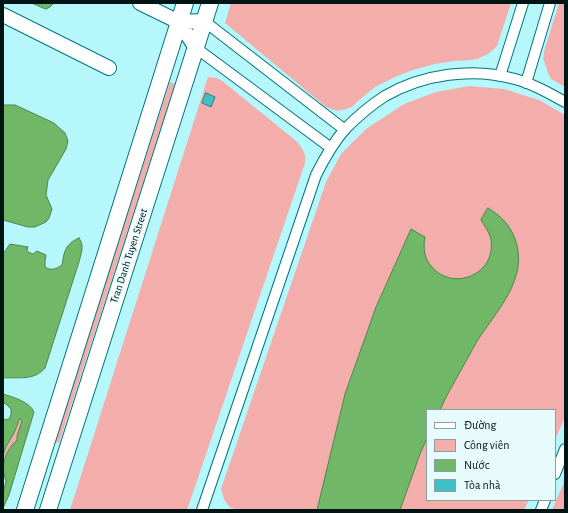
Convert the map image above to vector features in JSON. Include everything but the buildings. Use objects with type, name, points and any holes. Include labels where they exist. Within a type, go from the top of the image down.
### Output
[{"type":"main road","name":"Tran Danh Tuyen Street","points":[[25,510],[185,3]]},
{"type":"main road","name":"Tran Danh Tuyen Street","points":[[48,510],[210,3]]},
{"type":"main road","points":[[36,475],[57,481]]},
{"type":"street","points":[[140,3],[179,22],[204,22],[344,130]]},
{"type":"street","points":[[500,76],[523,3]]},
{"type":"street","points":[[526,83],[550,3]]},
{"type":"street","points":[[3,15],[108,68]]},
{"type":"street","points":[[179,22],[196,48],[331,148]]},
{"type":"street","points":[[202,510],[316,175],[331,148],[344,130],[364,112],[386,96],[410,85],[436,77],[462,74],[489,74],[500,76],[526,83],[565,102]]},
{"type":"street","points":[[556,472],[565,450]]},
{"type":"green space","points":[[231,3],[511,3],[497,46],[488,54],[477,59],[435,64],[413,70],[375,87],[352,107],[337,111],[326,107],[225,23]]},
{"type":"green space","points":[[559,3],[565,3],[565,87],[551,79],[543,58]]},
{"type":"green space","points":[[208,77],[221,80],[295,140],[304,153],[305,163],[187,510],[70,510]]},
{"type":"green space","points":[[170,82],[175,84],[59,443],[54,441]]},
{"type":"green space","points":[[469,86],[504,89],[539,100],[565,115],[565,417],[556,438],[556,409],[426,409],[426,501],[528,501],[524,510],[242,510],[231,508],[223,497],[221,489],[326,182],[341,154],[366,129],[404,104],[436,92]]},
{"type":"green space","points":[[20,418],[22,421],[17,440],[7,452],[3,461],[5,450]]},
{"type":"green space","points":[[565,480],[565,510],[552,510]]},
{"type":"water","points":[[32,3],[54,3],[46,9]]},
{"type":"water","points":[[3,105],[15,105],[54,123],[65,133],[68,141],[66,149],[48,180],[46,195],[52,209],[49,218],[46,222],[35,227],[28,227],[3,220]]},
{"type":"water","points":[[488,208],[504,221],[515,239],[518,254],[518,268],[514,281],[501,307],[476,343],[440,409],[426,409],[426,440],[400,510],[317,510],[345,394],[376,307],[411,229],[425,237],[425,252],[427,260],[431,266],[441,274],[451,278],[462,278],[473,275],[482,269],[488,260],[491,249],[490,236],[481,220]]},
{"type":"water","points":[[79,238],[82,244],[81,256],[45,368],[41,372],[31,377],[3,378],[3,254],[10,244],[28,247],[28,252],[33,254],[37,251],[46,255],[45,267],[54,269],[62,265],[66,249],[74,240]]},
{"type":"water","points":[[3,394],[16,398],[29,405],[34,412],[9,495],[3,508],[3,493],[6,481],[4,475],[5,459],[9,449],[17,440],[22,421],[20,418],[3,455],[3,420],[9,419],[11,409],[3,403]]}]
